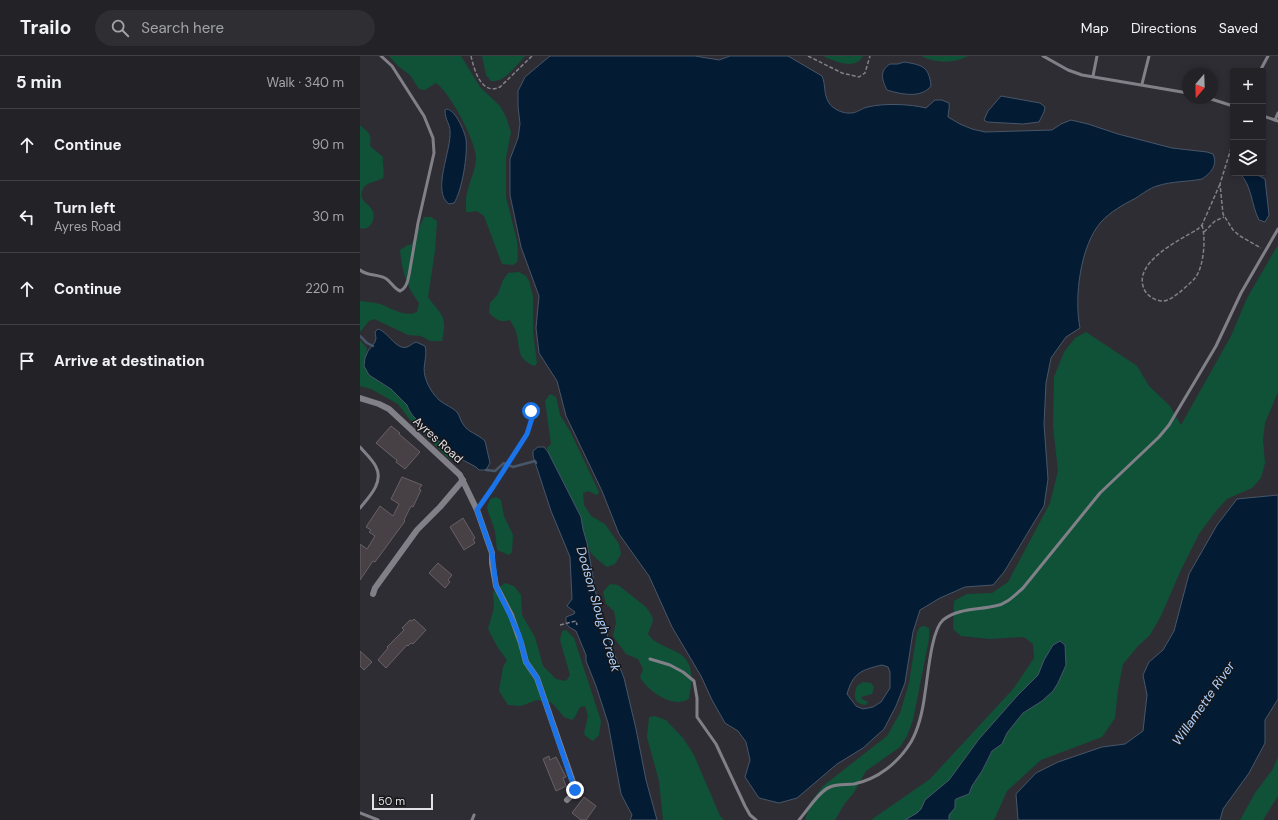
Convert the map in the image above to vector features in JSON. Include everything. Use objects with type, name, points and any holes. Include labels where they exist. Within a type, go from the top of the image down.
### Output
[{"type":"street","name":"Ayres Road","points":[[360,398],[388,409],[460,475],[463,480],[477,510],[492,553],[496,586],[513,622],[526,662],[537,678],[575,788],[575,792],[567,800]]},
{"type":"street","points":[[373,594],[375,588],[413,535],[463,480]]},
{"type":"lane","points":[[360,270],[366,274],[379,276],[386,279],[400,291],[404,288],[409,275],[418,223],[434,153],[433,138],[424,116],[392,66],[381,56]]},
{"type":"lane","points":[[1042,56],[1047,57],[1068,70],[1082,75],[1182,92]]},
{"type":"lane","points":[[1093,76],[1097,56]]},
{"type":"lane","points":[[1142,84],[1148,56]]},
{"type":"lane","points":[[1262,68],[1268,56]]},
{"type":"lane","points":[[1218,101],[1230,105]]},
{"type":"lane","points":[[1266,117],[1276,121],[1278,113]]},
{"type":"lane","points":[[799,820],[823,791],[830,787],[865,781],[883,773],[896,762],[911,742],[917,727],[925,695],[936,630],[942,621],[951,615],[962,611],[996,606],[1008,601],[1014,596],[1023,588],[1100,493],[1159,437],[1169,425],[1216,346],[1241,293],[1278,229]]},
{"type":"lane","points":[[360,447],[376,466],[379,477],[376,487],[360,508]]},
{"type":"lane","points":[[650,659],[670,665],[683,672],[694,681],[697,698],[697,717],[716,744],[745,806],[750,815],[756,820]]},
{"type":"lane","points":[[360,813],[378,820]]},
{"type":"lane","points":[[472,820],[474,815]]},
{"type":"path","points":[[471,56],[474,68],[481,82],[484,85],[495,88],[500,86],[532,56]]},
{"type":"path","points":[[808,56],[842,73],[859,77],[865,73],[870,56]]},
{"type":"path","points":[[1202,225],[1205,242],[1204,250],[1195,278],[1171,299],[1164,301],[1155,300],[1147,294],[1143,286],[1143,277],[1148,264],[1159,253],[1202,225],[1220,184],[1230,152]]},
{"type":"path","points":[[1220,184],[1221,203],[1224,217],[1233,230],[1240,236],[1266,251]]},
{"type":"path","points":[[1204,232],[1214,221],[1224,217]]},
{"type":"path","points":[[477,510],[530,428],[532,418],[528,405]]},
{"type":"path","points":[[560,625],[576,621],[577,625]]},
{"type":"green space","points":[[389,56],[461,56],[480,87],[500,106],[506,117],[511,132],[506,158],[506,197],[517,241],[517,262],[513,265],[502,264],[484,216],[477,211],[466,212],[466,199],[476,160],[472,142],[462,118],[442,88],[436,83],[425,90],[419,89],[410,75],[398,66]]},
{"type":"green space","points":[[482,56],[525,56],[501,79],[491,81],[486,75]]},
{"type":"green space","points":[[823,56],[863,56],[855,63],[844,64]]},
{"type":"green space","points":[[921,56],[968,56],[962,59],[944,62]]},
{"type":"green space","points":[[360,125],[369,134],[371,139],[370,146],[383,157],[384,170],[383,178],[369,183],[362,191],[362,198],[371,208],[374,217],[372,224],[364,229],[360,228]]},
{"type":"green space","points":[[424,217],[431,217],[437,221],[435,251],[428,297],[440,312],[444,320],[442,341],[430,341],[421,336],[408,335],[374,319],[369,321],[360,332],[360,301],[380,304],[393,310],[408,314],[417,312],[419,303],[405,278],[400,250],[408,245],[411,245]]},
{"type":"green space","points":[[1278,245],[1278,392],[1265,423],[1263,440],[1265,463],[1261,478],[1252,488],[1227,499],[1199,534],[1180,572],[1161,616],[1150,635],[1138,646],[1123,664],[1115,718],[1102,737],[1041,760],[1007,791],[994,820],[871,820],[930,779],[1014,688],[1034,658],[1033,644],[1024,637],[990,639],[961,636],[953,629],[954,601],[967,594],[992,593],[1008,582],[1050,503],[1058,471],[1053,426],[1054,377],[1064,352],[1075,338],[1086,332],[1137,366],[1149,386],[1170,406],[1181,425],[1231,336],[1247,298]]},
{"type":"green space","points":[[519,272],[526,276],[529,281],[533,296],[533,332],[537,363],[535,366],[524,360],[520,352],[516,330],[510,320],[499,320],[489,313],[490,303],[498,294],[503,280],[508,273]]},
{"type":"green space","points":[[360,340],[367,349],[365,358],[379,382],[391,389],[407,405],[413,416],[442,444],[463,460],[460,462],[449,459],[411,421],[398,404],[371,389],[360,386]]},
{"type":"green space","points":[[550,394],[556,397],[560,415],[570,431],[599,492],[597,495],[588,491],[583,493],[584,505],[591,516],[605,524],[619,544],[621,554],[615,564],[607,567],[590,552],[577,509],[563,481],[550,460],[547,448],[551,444],[545,401]]},
{"type":"green space","points":[[496,497],[501,500],[504,516],[513,535],[512,552],[509,555],[497,550],[495,531],[487,508],[490,499]]},
{"type":"green space","points":[[505,583],[514,586],[521,595],[522,615],[535,637],[543,666],[556,679],[566,681],[570,675],[560,640],[562,631],[566,630],[574,638],[601,721],[599,735],[593,741],[584,734],[588,715],[585,706],[580,707],[572,720],[564,717],[552,703],[537,700],[521,706],[508,705],[499,691],[503,667],[507,660],[498,648],[488,629],[494,608],[493,592]]},
{"type":"green space","points":[[610,584],[618,585],[646,607],[652,616],[653,621],[648,634],[656,642],[677,652],[685,658],[691,674],[691,686],[689,698],[687,700],[678,702],[665,699],[647,687],[643,682],[640,677],[643,669],[638,659],[626,654],[613,636],[616,622],[614,611],[606,604],[603,592]]},
{"type":"green space","points":[[924,626],[929,628],[929,639],[913,720],[907,736],[900,747],[866,771],[853,794],[845,803],[835,820],[805,820],[810,803],[823,786],[887,736],[900,713],[909,683],[917,632],[920,627]]},
{"type":"green space","points":[[863,682],[871,683],[874,687],[872,694],[861,697],[868,702],[866,705],[859,703],[855,696],[857,686]]},
{"type":"green space","points":[[655,716],[666,720],[683,738],[694,755],[720,816],[724,820],[663,820],[659,781],[647,737],[649,717]]},
{"type":"green space","points":[[1278,757],[1278,796],[1263,820],[1240,820],[1255,793],[1273,769]]},
{"type":"water","points":[[550,56],[695,56],[719,60],[730,56],[788,56],[822,76],[829,103],[836,109],[845,113],[853,113],[866,108],[881,105],[905,105],[926,108],[935,100],[942,100],[949,103],[948,117],[972,129],[985,132],[1052,130],[1071,120],[1172,148],[1213,154],[1215,162],[1213,168],[1202,179],[1168,183],[1152,188],[1105,218],[1094,232],[1088,244],[1080,273],[1078,288],[1078,316],[1080,328],[1066,337],[1051,358],[1046,383],[1044,424],[1048,479],[1044,506],[1004,572],[993,585],[965,587],[940,598],[920,610],[913,632],[905,683],[896,706],[884,729],[863,748],[837,764],[797,798],[779,803],[759,798],[745,777],[750,760],[746,742],[738,731],[725,723],[701,676],[672,627],[649,576],[619,534],[602,491],[566,416],[557,381],[539,353],[536,328],[539,296],[521,247],[510,195],[510,159],[518,138],[520,124],[518,91],[525,77]],"holes":[[[882,665],[888,667],[890,672],[890,688],[881,702],[873,707],[863,709],[856,706],[847,694],[855,677],[863,671]]]},
{"type":"water","points":[[904,62],[916,64],[926,70],[931,86],[927,90],[922,93],[910,94],[887,90],[882,76],[884,70],[890,64]]},
{"type":"water","points":[[1001,96],[1040,103],[1045,107],[1039,122],[1023,124],[987,122],[984,120],[988,111]]},
{"type":"water","points":[[447,109],[453,113],[459,121],[466,139],[464,172],[460,190],[454,203],[449,204],[444,198],[442,190],[442,180],[450,139],[450,128],[445,113],[445,110]]},
{"type":"water","points":[[1241,176],[1260,176],[1265,179],[1269,215],[1265,222],[1259,220],[1256,214],[1249,189]]},
{"type":"water","points":[[378,329],[400,346],[407,347],[416,342],[425,346],[426,354],[424,372],[429,386],[439,400],[457,412],[467,429],[485,441],[490,463],[486,470],[479,470],[442,444],[413,416],[407,405],[391,389],[369,375],[364,366],[365,358],[375,342],[375,332]]},
{"type":"water","points":[[538,447],[544,447],[548,452],[581,517],[596,594],[608,638],[624,678],[646,780],[657,820],[630,820],[632,815],[621,794],[608,723],[586,661],[586,655],[576,631],[569,627],[566,623],[566,617],[574,614],[575,612],[567,606],[572,599],[570,557],[551,511],[533,456],[533,451]]},
{"type":"water","name":"Willamette River","points":[[1278,495],[1278,699],[1265,720],[1265,743],[1249,773],[1223,809],[1220,820],[1018,820],[1016,794],[1036,773],[1058,762],[1102,747],[1125,744],[1143,731],[1147,695],[1143,675],[1149,662],[1163,650],[1174,631],[1189,574],[1217,525],[1237,499]]},
{"type":"water","points":[[1060,641],[1065,645],[1066,665],[1058,683],[1053,691],[1042,701],[1023,713],[1007,733],[1002,744],[992,751],[969,794],[956,799],[955,808],[949,815],[949,820],[905,820],[917,813],[921,809],[925,800],[949,780],[979,739],[1017,696],[1038,675],[1044,660],[1053,645]]},
{"type":"building","points":[[391,426],[420,452],[405,469],[396,462],[397,460],[376,443]]},
{"type":"building","points":[[402,477],[422,485],[419,489],[421,490],[413,507],[411,506],[404,520],[405,521],[360,580],[360,544],[367,549],[375,536],[369,532],[371,530],[366,527],[380,506],[393,516],[399,504],[391,499]]},
{"type":"building","points":[[463,518],[475,538],[473,539],[475,543],[464,550],[450,527]]},
{"type":"building","points":[[438,563],[452,575],[448,580],[450,582],[445,588],[429,573]]},
{"type":"building","points":[[414,619],[426,630],[413,644],[411,643],[408,646],[407,645],[386,668],[378,660],[388,648],[387,647],[404,630],[402,628],[410,620],[412,621]]},
{"type":"building","points":[[360,651],[372,662],[364,670],[360,666]]},
{"type":"building","points":[[549,756],[550,760],[556,757],[566,777],[563,778],[566,786],[556,791],[543,759]]},
{"type":"building","points":[[584,797],[596,806],[586,820],[581,820],[572,813]]},
{"type":"waterway","name":"Dodson Slough Creek","points":[[360,336],[367,343],[373,346]]},
{"type":"waterway","name":"Dodson Slough Creek","points":[[486,470],[495,471],[504,463],[513,467],[535,461],[536,463]]},
{"type":"route","points":[[531,411],[532,418],[527,434],[477,510],[492,553],[492,563],[496,586],[519,635],[526,662],[537,678],[575,790]]}]
